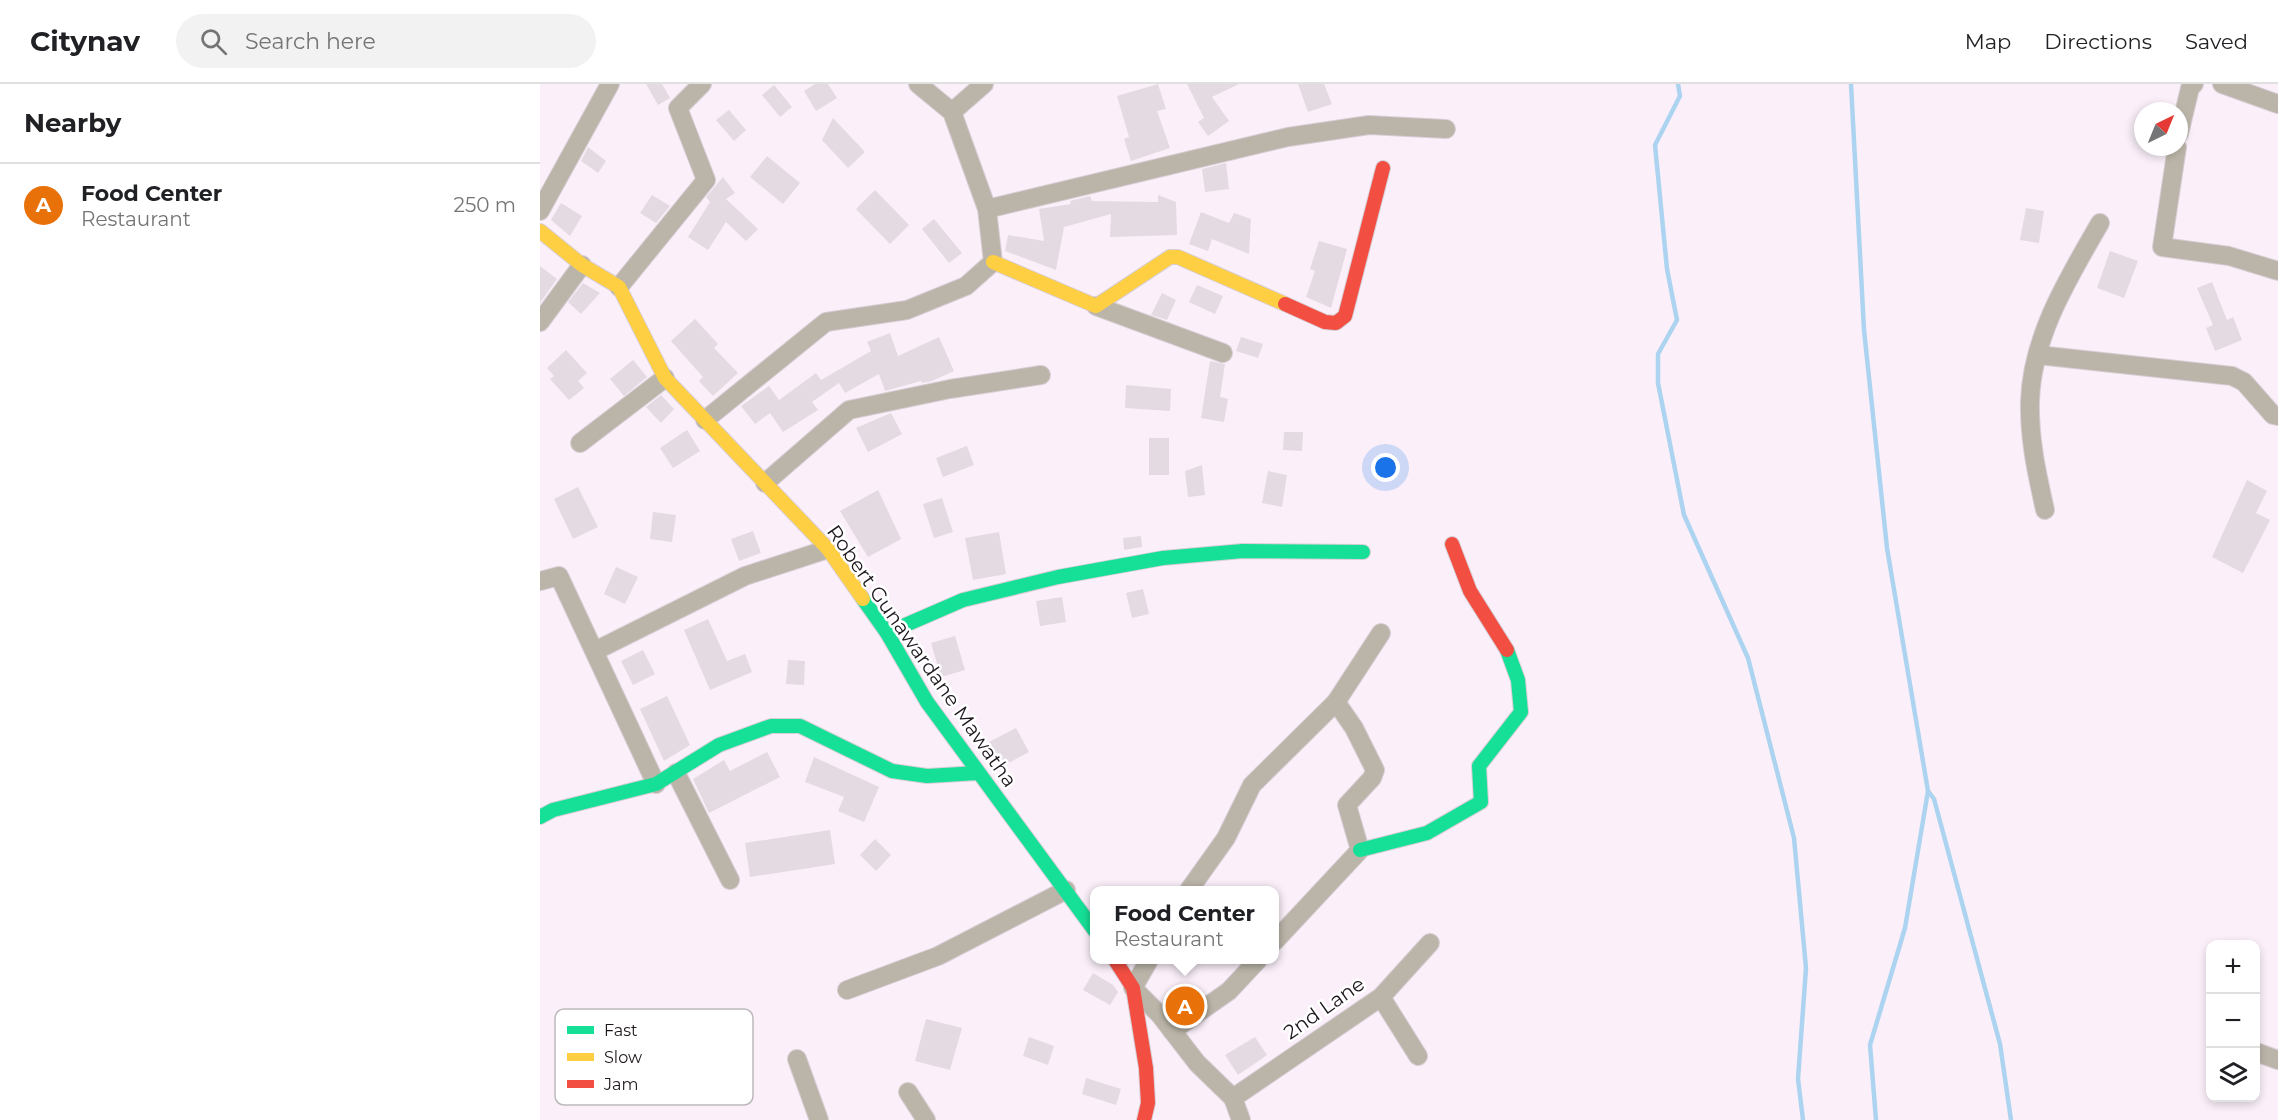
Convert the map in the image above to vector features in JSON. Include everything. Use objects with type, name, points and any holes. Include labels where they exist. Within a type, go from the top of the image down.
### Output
[{"type":"street","points":[[540,211],[610,84]]},
{"type":"street","points":[[540,231],[582,265],[618,287],[706,180],[678,108],[702,84]]},
{"type":"street","points":[[918,84],[952,112],[987,209],[993,262]]},
{"type":"street","points":[[952,112],[984,84]]},
{"type":"street","points":[[2186,102],[2190,87],[2194,84]]},
{"type":"street","points":[[2222,84],[2278,104]]},
{"type":"street","points":[[987,209],[1288,137],[1369,125],[1446,129]]},
{"type":"street","points":[[2176,156],[2162,247],[2229,256],[2278,271]]},
{"type":"street","points":[[1096,306],[1170,257],[1325,322],[1336,323],[1345,316],[1383,168]]},
{"type":"street","points":[[2044,510],[2032,450],[2030,420],[2030,400],[2038,355],[2059,296],[2100,223]]},
{"type":"street","points":[[993,262],[1096,306],[1223,353]]},
{"type":"street","points":[[705,420],[826,322],[907,310],[966,286],[993,262]]},
{"type":"street","points":[[540,322],[582,265]]},
{"type":"street","name":"Robert Gunawardane Mawatha","points":[[618,287],[665,378],[828,549],[887,633],[927,702],[1090,924]]},
{"type":"street","points":[[2038,355],[2232,376],[2244,382],[2273,414],[2278,416]]},
{"type":"street","points":[[765,483],[849,410],[950,389],[1041,375]]},
{"type":"street","points":[[580,443],[665,378]]},
{"type":"street","points":[[1279,937],[1360,850],[1427,833],[1478,806],[1481,802],[1479,766],[1521,712],[1518,680],[1505,644],[1470,591],[1452,544]]},
{"type":"street","points":[[595,651],[746,576],[828,549]]},
{"type":"street","points":[[887,633],[963,600],[1058,577],[1152,560],[1243,550],[1363,552]]},
{"type":"street","points":[[540,581],[559,576],[656,784]]},
{"type":"street","points":[[1192,886],[1226,838],[1252,785],[1336,702],[1381,633]]},
{"type":"street","points":[[1336,702],[1354,728],[1375,770],[1372,778],[1347,805],[1360,850]]},
{"type":"street","points":[[540,817],[553,810],[656,784],[719,745],[771,726],[800,726],[892,771],[927,776],[978,773]]},
{"type":"street","points":[[675,773],[730,880]]},
{"type":"street","points":[[847,990],[938,956],[1066,890]]},
{"type":"street","name":"2nd Lane","points":[[1233,1098],[1381,997],[1430,943]]},
{"type":"street","points":[[1117,964],[1132,988],[1172,1031],[1197,1063],[1233,1098],[1241,1120]]},
{"type":"street","points":[[1144,1120],[1148,1103],[1146,1068],[1132,988],[1147,964]]},
{"type":"street","points":[[1172,1031],[1229,991],[1254,964]]},
{"type":"street","points":[[1381,997],[1418,1056]]},
{"type":"street","points":[[2260,1053],[2278,1060]]},
{"type":"street","points":[[797,1059],[819,1120]]},
{"type":"street","points":[[908,1092],[926,1120]]},
{"type":"building","points":[[646,84],[662,84],[670,98],[658,105]]},
{"type":"building","points":[[815,84],[828,84],[837,98],[816,111],[804,91]]},
{"type":"building","points":[[1158,84],[1166,109],[1157,111],[1170,148],[1131,161],[1124,139],[1129,137],[1117,96]]},
{"type":"building","points":[[1187,84],[1239,84],[1212,97],[1229,121],[1208,136],[1198,122],[1204,118]]},
{"type":"building","points":[[1298,84],[1324,84],[1332,104],[1308,112]]},
{"type":"building","points":[[774,85],[792,107],[780,117],[762,95]]},
{"type":"building","points":[[729,110],[746,130],[734,141],[716,120]]},
{"type":"building","points":[[833,118],[865,152],[848,168],[822,140]]},
{"type":"building","points":[[588,147],[606,161],[598,173],[581,161]]},
{"type":"building","points":[[767,156],[800,183],[783,204],[750,177]]},
{"type":"building","points":[[1226,163],[1229,189],[1205,192],[1202,169]]},
{"type":"building","points":[[723,177],[735,193],[726,199],[758,229],[746,241],[726,222],[708,250],[688,237],[710,202],[706,197]]},
{"type":"building","points":[[875,190],[909,225],[890,244],[856,209]]},
{"type":"building","points":[[652,195],[670,206],[656,223],[640,213]]},
{"type":"building","points":[[1158,195],[1176,202],[1177,235],[1110,237],[1111,214],[1064,227],[1056,270],[1005,251],[1008,235],[1044,241],[1039,209],[1071,204],[1070,201],[1090,196],[1092,201],[1158,202]]},
{"type":"building","points":[[561,203],[582,216],[570,236],[551,220]]},
{"type":"building","points":[[2026,208],[2044,211],[2039,243],[2020,240]]},
{"type":"building","points":[[1201,212],[1229,223],[1234,213],[1251,219],[1249,254],[1212,239],[1208,251],[1189,244]]},
{"type":"building","points":[[934,219],[962,253],[949,263],[922,229]]},
{"type":"building","points":[[1319,241],[1347,249],[1331,308],[1306,297],[1315,271],[1310,269]]},
{"type":"building","points":[[2110,251],[2138,261],[2124,298],[2097,288]]},
{"type":"building","points":[[540,266],[557,279],[540,303]]},
{"type":"building","points":[[2212,282],[2227,320],[2233,317],[2242,340],[2215,351],[2206,328],[2213,325],[2197,288]]},
{"type":"building","points":[[583,283],[600,293],[581,314],[568,302]]},
{"type":"building","points":[[1197,285],[1223,296],[1215,314],[1189,302]]},
{"type":"building","points":[[1162,293],[1176,300],[1167,320],[1151,315]]},
{"type":"building","points":[[695,319],[718,344],[714,348],[738,373],[713,396],[699,381],[703,377],[671,341]]},
{"type":"building","points":[[890,333],[898,356],[939,337],[954,371],[932,381],[922,383],[921,381],[885,391],[879,374],[845,393],[839,383],[812,402],[818,410],[783,432],[770,413],[755,424],[741,406],[769,386],[779,400],[816,373],[821,380],[871,351],[867,342]]},
{"type":"building","points":[[1241,337],[1263,344],[1258,358],[1236,351]]},
{"type":"building","points":[[566,350],[587,373],[578,381],[584,388],[569,400],[550,379],[554,376],[547,368]]},
{"type":"building","points":[[633,360],[647,377],[624,396],[610,379]]},
{"type":"building","points":[[1210,361],[1225,364],[1220,397],[1228,399],[1224,422],[1201,418]]},
{"type":"building","points":[[1126,385],[1171,389],[1170,411],[1125,408]]},
{"type":"building","points":[[661,395],[674,409],[661,423],[646,407]]},
{"type":"building","points":[[891,413],[902,434],[868,452],[856,428]]},
{"type":"building","points":[[687,430],[700,451],[673,468],[660,448]]},
{"type":"building","points":[[1284,432],[1303,432],[1302,451],[1283,450]]},
{"type":"building","points":[[1149,438],[1169,438],[1169,475],[1149,475]]},
{"type":"building","points":[[967,446],[974,465],[943,477],[936,458]]},
{"type":"building","points":[[1202,465],[1205,495],[1188,497],[1185,471]]},
{"type":"building","points":[[1268,471],[1287,475],[1282,507],[1262,503]]},
{"type":"building","points":[[2247,480],[2267,491],[2256,513],[2270,520],[2243,573],[2212,557]]},
{"type":"building","points":[[578,487],[598,527],[573,539],[554,499]]},
{"type":"building","points":[[878,490],[901,539],[868,557],[840,511]]},
{"type":"building","points":[[942,498],[953,532],[934,538],[923,504]]},
{"type":"building","points":[[653,512],[676,515],[672,542],[650,539]]},
{"type":"building","points":[[753,531],[761,553],[739,561],[731,539]]},
{"type":"building","points":[[999,532],[1006,574],[973,580],[965,538]]},
{"type":"building","points":[[1141,536],[1142,547],[1124,550],[1123,538]]},
{"type":"building","points":[[616,567],[638,577],[625,604],[604,594]]},
{"type":"building","points":[[1143,589],[1149,614],[1132,618],[1126,593]]},
{"type":"building","points":[[1062,597],[1066,622],[1040,626],[1036,601]]},
{"type":"building","points":[[708,619],[727,661],[745,654],[752,672],[710,690],[684,630]]},
{"type":"building","points":[[955,636],[965,670],[941,677],[931,643]]},
{"type":"building","points":[[643,650],[655,674],[633,685],[621,661]]},
{"type":"building","points":[[788,660],[805,661],[804,685],[786,684]]},
{"type":"building","points":[[667,696],[690,745],[664,761],[640,709]]},
{"type":"building","points":[[1016,728],[1029,752],[1001,767],[989,742]]},
{"type":"building","points":[[767,752],[780,777],[709,813],[693,779],[724,760],[730,771]]},
{"type":"building","points":[[814,757],[879,787],[864,822],[838,811],[844,797],[805,782]]},
{"type":"building","points":[[830,830],[835,864],[750,877],[745,843]]},
{"type":"building","points":[[875,839],[891,855],[876,871],[860,855]]},
{"type":"building","points":[[1093,973],[1113,985],[1118,992],[1110,1005],[1083,990]]},
{"type":"building","points":[[926,1019],[962,1028],[950,1070],[915,1061]]},
{"type":"building","points":[[1029,1037],[1054,1046],[1048,1065],[1023,1056]]},
{"type":"building","points":[[1255,1037],[1267,1055],[1238,1075],[1225,1055]]},
{"type":"building","points":[[1086,1078],[1121,1089],[1116,1105],[1082,1094]]},
{"type":"waterway","points":[[1678,84],[1680,96],[1655,145],[1667,269],[1677,320],[1658,354],[1658,383],[1684,515],[1748,658],[1794,838],[1806,968],[1798,1079],[1803,1120]]},
{"type":"waterway","points":[[1851,84],[1864,330],[1887,548],[1928,791],[1905,928],[1870,1045],[1876,1120]]},
{"type":"waterway","points":[[1928,791],[1934,799],[2000,1044],[2011,1120]]},
{"type":"traffic: fast","points":[[887,633],[963,600],[1058,577],[1163,558],[1243,551],[1363,552]]},
{"type":"traffic: fast","points":[[863,599],[887,633],[927,702],[1090,924]]},
{"type":"traffic: fast","points":[[1360,850],[1427,833],[1481,802],[1479,766],[1521,712],[1518,680],[1507,650]]},
{"type":"traffic: fast","points":[[540,817],[553,810],[656,784],[719,745],[771,726],[800,726],[892,771],[927,776],[978,773]]},
{"type":"traffic: slow","points":[[540,231],[582,265],[619,287],[665,378],[828,549],[863,599]]},
{"type":"traffic: slow","points":[[993,262],[1096,306],[1170,257],[1178,257],[1285,304]]},
{"type":"traffic: jam","points":[[1285,304],[1325,322],[1336,323],[1345,316],[1383,168]]},
{"type":"traffic: jam","points":[[1452,544],[1470,591],[1507,650]]},
{"type":"traffic: jam","points":[[1118,964],[1133,988],[1146,1068],[1148,1103],[1144,1120]]},
{"type":"place","name":"Food Center","points":[[1185,1006]]}]
